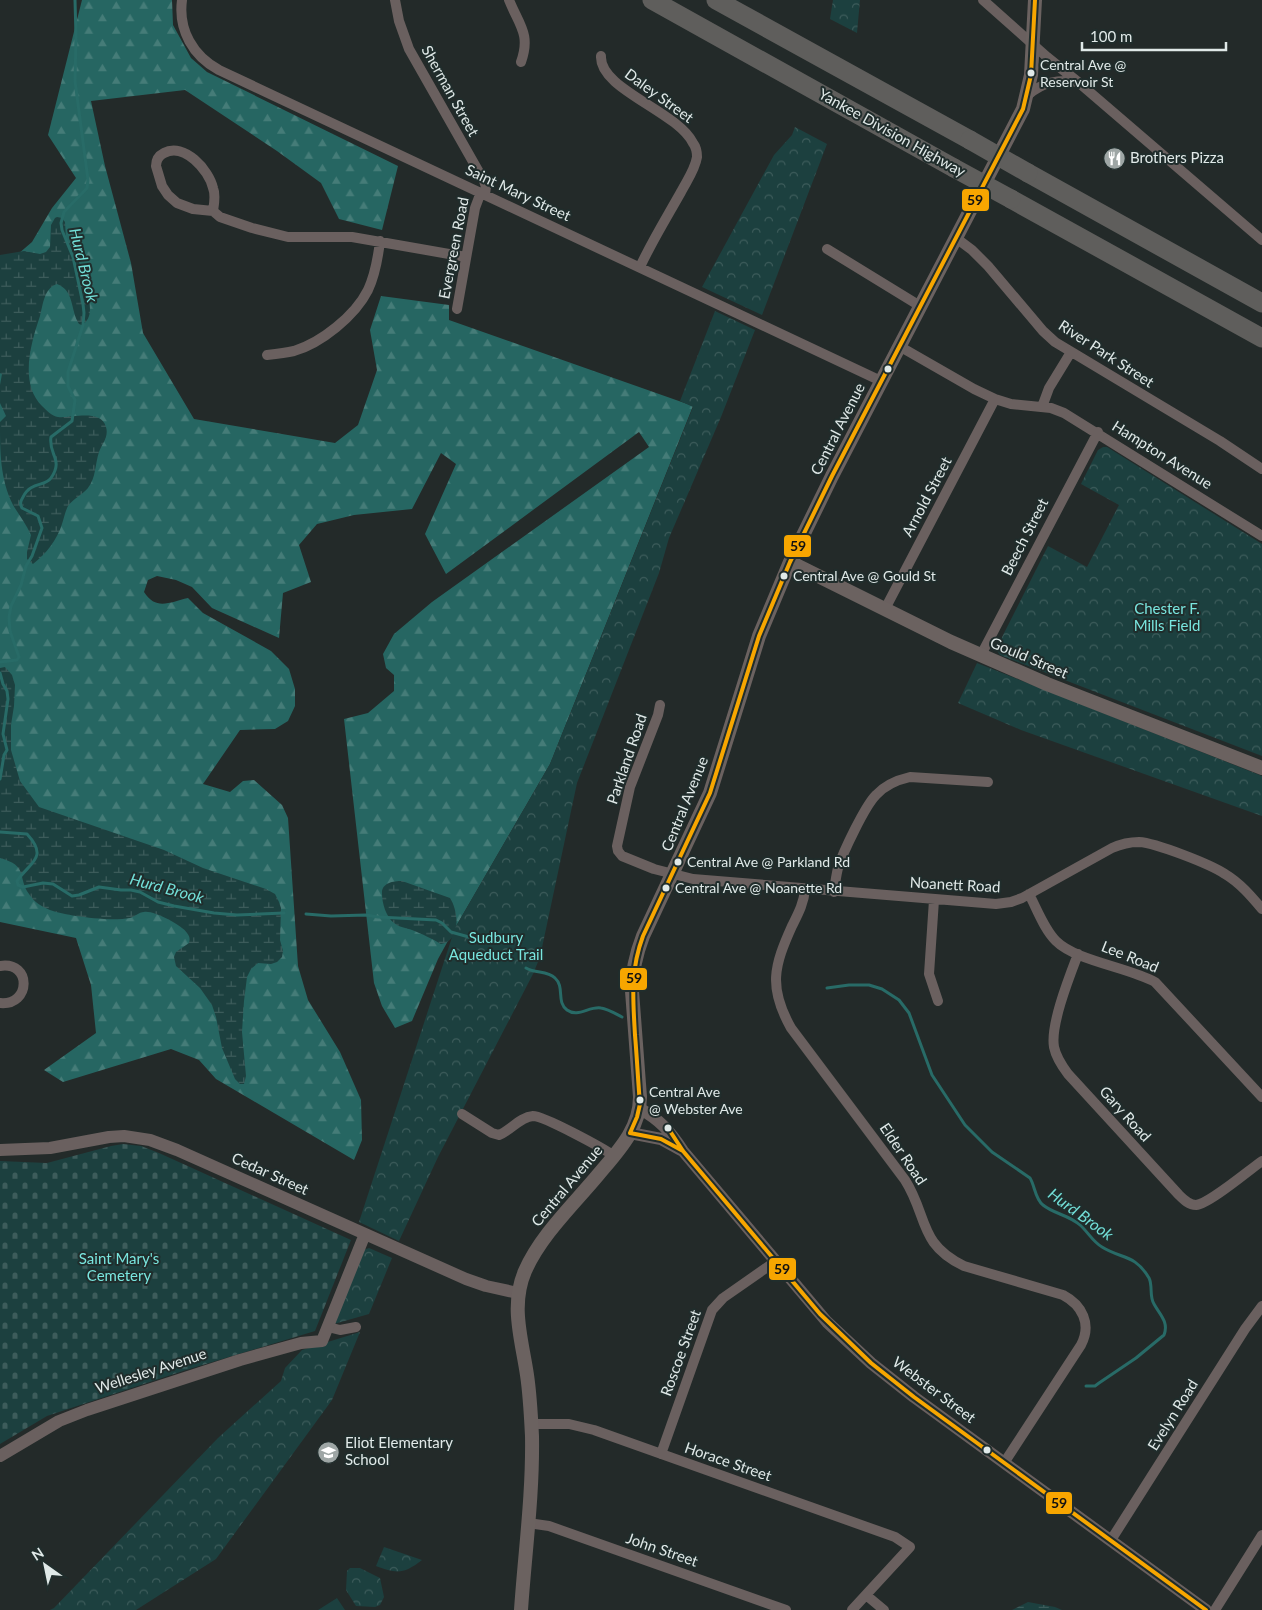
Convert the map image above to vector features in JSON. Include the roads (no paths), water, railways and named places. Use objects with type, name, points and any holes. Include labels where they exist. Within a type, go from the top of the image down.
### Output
[{"type":"highway","name":"Yankee Division Highway","points":[[652,0],[1262,338]]},
{"type":"highway","name":"Yankee Division Highway","points":[[716,0],[1262,303]]},
{"type":"main road","name":"Central Avenue","points":[[521,1610],[532,1468],[531,1424],[527,1377],[518,1324],[518,1293],[526,1268],[539,1246],[614,1156],[630,1132],[640,1108],[632,1000],[633,969],[644,936],[710,793],[759,636],[790,562],[828,482],[1017,122],[1028,95],[1031,75],[1035,0]]},
{"type":"main road","name":"Gould Street","points":[[790,562],[981,655],[1057,689],[1262,768]]},
{"type":"street","name":"Saint Mary Street","points":[[182,0],[182,22],[186,37],[198,55],[211,66],[881,381]]},
{"type":"street","name":"Sherman Street","points":[[395,0],[399,21],[409,49],[484,181],[486,187],[483,193]]},
{"type":"street","points":[[509,0],[526,43],[521,62]]},
{"type":"street","points":[[983,0],[1262,240]]},
{"type":"street","name":"Daley Street","points":[[601,56],[603,69],[612,81],[676,124],[691,138],[697,152],[696,160],[689,176],[640,267]]},
{"type":"street","points":[[1028,95],[1038,87],[1050,82],[1064,80],[1078,82]]},
{"type":"street","points":[[213,211],[214,190],[210,180],[199,165],[190,157],[175,151],[167,152],[160,156],[156,162],[156,170],[162,186],[177,203],[187,208],[199,211],[213,211],[220,217],[235,223],[288,237],[344,236],[466,257]]},
{"type":"street","name":"Evergreen Road","points":[[457,309],[476,203],[483,193]]},
{"type":"street","name":"River Park Street","points":[[956,238],[969,247],[988,266],[1047,335],[1071,352],[1220,441],[1262,469]]},
{"type":"street","points":[[267,355],[294,350],[311,344],[336,327],[352,312],[365,295],[372,281],[380,241]]},
{"type":"street","points":[[828,249],[920,306]]},
{"type":"street","name":"Hampton Avenue","points":[[899,346],[995,399],[1011,404],[1042,407],[1064,413],[1098,432],[1262,536]]},
{"type":"street","points":[[1042,407],[1049,388],[1071,352]]},
{"type":"street","name":"Arnold Street","points":[[885,609],[995,399]]},
{"type":"street","name":"Beech Street","points":[[981,655],[1098,432]]},
{"type":"street","name":"Parkland Road","points":[[660,705],[625,804],[617,848],[619,854],[624,857],[673,874]]},
{"type":"street","points":[[834,892],[843,856],[869,803],[881,790],[898,780],[910,777],[924,776],[988,782]]},
{"type":"street","name":"Noanett Road","points":[[673,874],[693,879],[996,904],[1012,902],[1112,848],[1125,843],[1137,842],[1155,845],[1218,870],[1240,886],[1262,908]]},
{"type":"street","name":"Elder Road","points":[[805,889],[801,906],[779,955],[776,968],[776,989],[779,1003],[791,1028],[906,1180],[926,1229],[938,1248],[964,1266],[1063,1295],[1077,1304],[1085,1319],[1085,1335],[1082,1345],[1004,1463]]},
{"type":"street","name":"Lee Road","points":[[1029,894],[1052,936],[1061,945],[1078,954],[1143,976],[1155,982],[1262,1097]]},
{"type":"street","points":[[934,900],[929,974],[938,1001]]},
{"type":"street","name":"Gary Road","points":[[1078,954],[1053,1035],[1056,1053],[1068,1074],[1179,1195],[1190,1204],[1198,1204],[1210,1200],[1262,1161]]},
{"type":"street","points":[[0,966],[8,965],[16,968],[22,976],[24,985],[21,994],[14,1001],[0,1002]]},
{"type":"street","name":"Webster Street","points":[[640,1108],[665,1126],[683,1151],[824,1318],[866,1359],[914,1397],[1206,1610]]},
{"type":"street","points":[[462,1114],[492,1133],[499,1135],[526,1119],[537,1116],[596,1144],[614,1156]]},
{"type":"street","name":"Webster Street","points":[[630,1132],[661,1140],[683,1151]]},
{"type":"street","name":"Cedar Street","points":[[0,1150],[50,1148],[118,1136],[143,1138],[177,1150],[474,1282],[518,1293]]},
{"type":"street","points":[[356,1327],[340,1330],[328,1327],[364,1234]]},
{"type":"street","name":"Roscoe Street","points":[[661,1454],[712,1310],[723,1298],[776,1262]]},
{"type":"street","name":"Evelyn Road","points":[[1110,1540],[1245,1329],[1262,1306]]},
{"type":"street","name":"Wellesley Avenue","points":[[0,1456],[56,1423],[78,1413],[234,1362],[301,1343],[322,1341],[328,1327]]},
{"type":"street","name":"Horace Street","points":[[531,1424],[562,1423],[577,1425],[895,1537],[910,1547],[866,1595]]},
{"type":"street","name":"John Street","points":[[528,1523],[549,1526],[786,1610]]},
{"type":"street","points":[[1215,1610],[1262,1535]]},
{"type":"street","points":[[852,1610],[866,1595],[884,1610]]},
{"type":"waterway","name":"Hurd Brook","points":[[0,662],[17,660],[19,657],[10,631],[9,617],[11,606],[21,585],[26,566],[32,556],[42,528],[38,516],[22,508],[21,502],[26,492],[34,486],[48,481],[55,472],[56,461],[51,437],[72,421],[75,400],[68,386],[68,372],[83,325],[84,313],[73,257],[61,223],[64,212],[87,188],[88,180],[75,81],[75,0]]},
{"type":"waterway","name":"Hurd Brook","points":[[0,673],[8,699],[3,734],[7,750],[4,755],[0,779]]},
{"type":"waterway","name":"Hurd Brook","points":[[0,832],[27,834],[37,849],[37,854],[32,864],[17,881],[18,885],[23,887],[43,883],[53,884],[72,896],[99,887],[131,890],[140,892],[158,902],[214,913],[237,915],[284,913]]},
{"type":"waterway","name":"Hurd Brook","points":[[306,914],[331,916],[366,915],[436,920],[451,932],[483,941]]},
{"type":"waterway","name":"Hurd Brook","points":[[526,968],[555,978],[560,986],[562,1003],[567,1010],[575,1013],[601,1008],[622,1017]]},
{"type":"waterway","name":"Hurd Brook","points":[[827,988],[869,985],[882,989],[899,1000],[909,1013],[932,1075],[965,1125],[992,1152],[1030,1178],[1038,1199],[1043,1205],[1076,1222],[1102,1247],[1133,1261],[1144,1270],[1151,1284],[1153,1301],[1165,1322],[1164,1335],[1136,1358],[1095,1386],[1086,1386]]},
{"type":"place","name":"Central Ave @ Reservoir St","points":[[1031,73]]},
{"type":"place","name":"Brothers Pizza","points":[[1114,158]]},
{"type":"place","name":"Central Ave @ Gould St","points":[[784,576]]},
{"type":"place","name":"Central Ave @ Parkland Rd","points":[[678,862]]},
{"type":"place","name":"Central Ave @ Noanette Rd","points":[[666,888]]},
{"type":"place","name":"Central Ave @ Webster Ave","points":[[640,1100]]},
{"type":"place","name":"Eliot Elementary School","points":[[329,1452]]},
{"type":"park label","name":"Chester F. Mills Field","points":[[1167,618]]},
{"type":"park label","name":"Sudbury Aqueduct Trail","points":[[496,946]]},
{"type":"park label","name":"Saint Mary's Cemetery","points":[[119,1268]]}]
